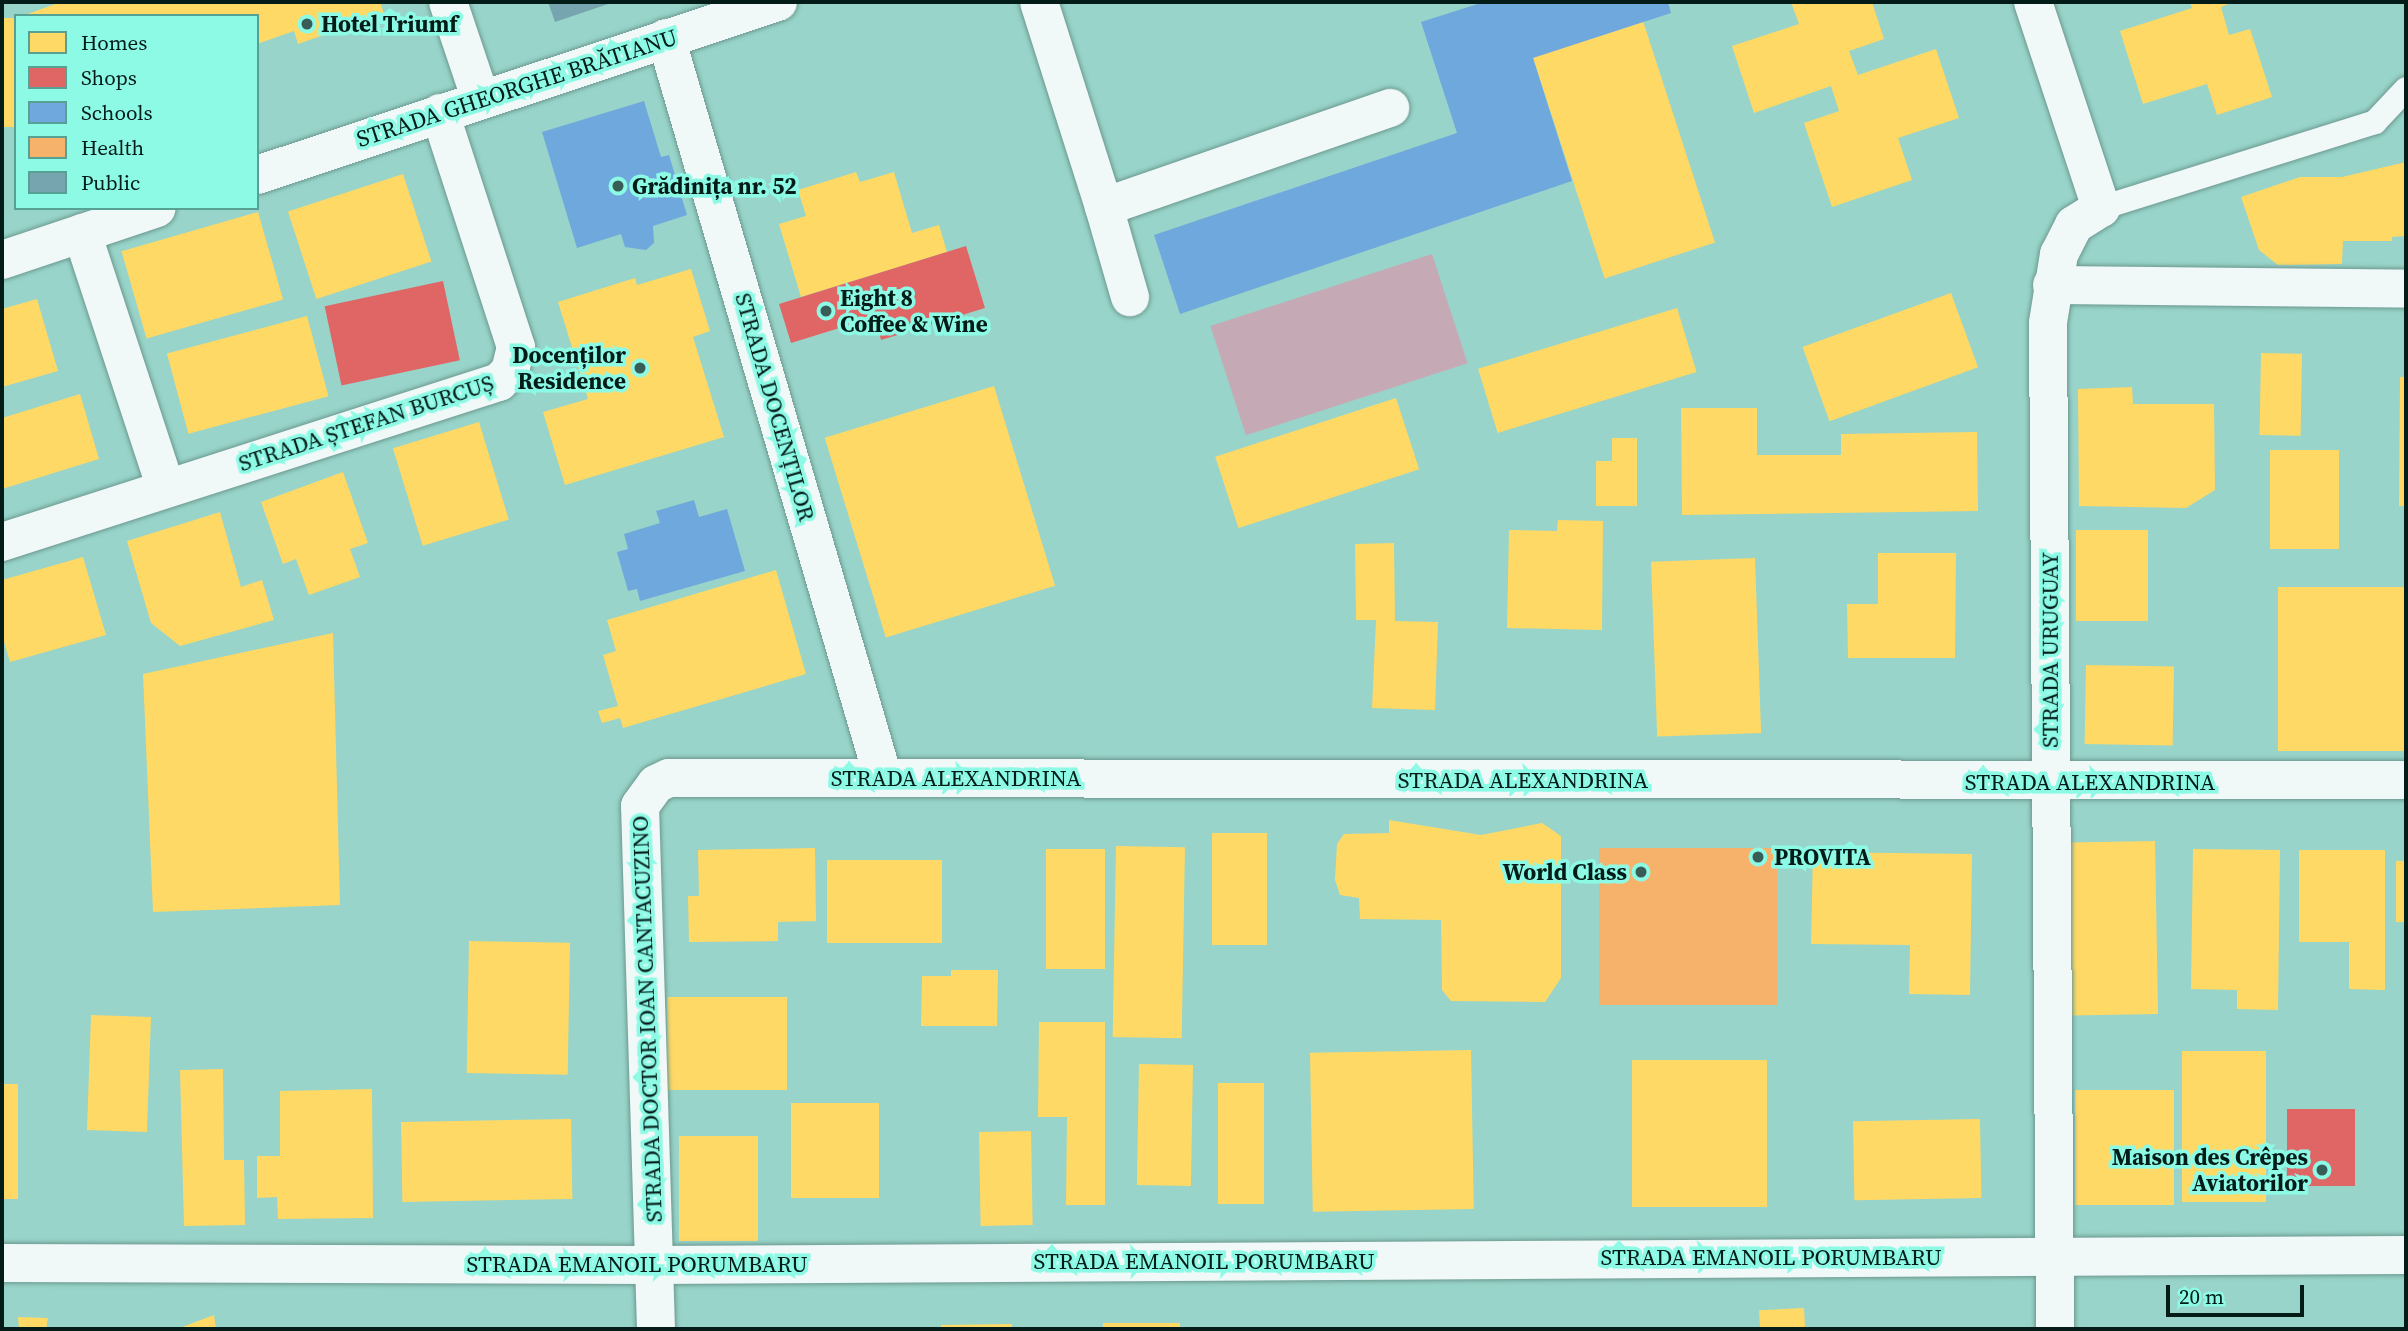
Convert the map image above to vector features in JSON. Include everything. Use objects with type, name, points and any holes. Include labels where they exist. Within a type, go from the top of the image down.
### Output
[{"type":"street","points":[[447,2],[481,100]]},
{"type":"street","name":"STRADA GHEORGHE BRĂTIANU","points":[[259,174],[778,2]]},
{"type":"street","points":[[1039,2],[1130,297]]},
{"type":"street","points":[[2033,2],[2101,208]]},
{"type":"street","name":"STRADA DOCENȚILOR","points":[[666,38],[884,777]]},
{"type":"street","points":[[1104,206],[1390,108]]},
{"type":"street","name":"STRADA ȘTEFAN BURCUȘ","points":[[2,542],[499,382],[510,372],[516,347],[440,113]]},
{"type":"street","name":"STRADA URUGUAY","points":[[2055,1329],[2048,323],[2059,254],[2074,225],[2101,208]]},
{"type":"street","points":[[2,260],[151,210]]},
{"type":"street","points":[[82,233],[166,489]]},
{"type":"street","points":[[2052,285],[2406,289]]},
{"type":"street","name":"STRADA ALEXANDRINA","points":[[645,794],[669,778],[2051,783],[2406,780]]},
{"type":"street","name":"STRADA DOCTOR IOAN CANTACUZINO","points":[[645,794],[640,806],[656,1329]]},
{"type":"street","name":"STRADA EMANOIL PORUMBARU","points":[[2,1263],[654,1265],[2406,1255]]},
{"type":"lane","points":[[2101,208],[2375,122],[2406,89]]},
{"type":"shaded area","points":[[1432,254],[1468,363],[1246,435],[1210,326]]},
{"type":"building: Homes","name":"Hotel Triumf","points":[[61,2],[380,2],[384,14],[298,44],[294,31],[259,43],[259,14],[28,14]]},
{"type":"building: Homes","points":[[1791,2],[1872,2],[1884,39],[1849,51],[1858,75],[1936,49],[1959,118],[1898,138],[1912,180],[1832,207],[1804,123],[1839,111],[1831,86],[1754,113],[1732,46],[1799,24]]},
{"type":"building: Homes","points":[[2190,2],[2234,2],[2221,7],[2229,35],[2250,29],[2272,97],[2217,115],[2207,84],[2143,104],[2120,31],[2192,8]]},
{"type":"building: Homes","points":[[2,18],[14,18],[14,127],[2,127]]},
{"type":"building: Homes","points":[[1643,21],[1715,243],[1605,278],[1533,57]]},
{"type":"building: Homes","points":[[2406,162],[2406,236],[2392,237],[2392,241],[2343,241],[2342,264],[2278,265],[2259,250],[2241,197],[2300,177],[2342,177]]},
{"type":"building: Homes","points":[[856,172],[860,182],[894,172],[912,233],[939,225],[947,252],[801,297],[779,224],[806,216],[798,190]]},
{"type":"building: Homes","points":[[403,174],[431,261],[316,299],[288,211]]},
{"type":"building: Homes","points":[[258,212],[283,299],[147,339],[122,251]]},
{"type":"building: Homes","name":"Docenților Residence","points":[[691,269],[710,331],[693,337],[724,437],[565,485],[543,412],[588,399],[558,302],[635,278],[637,285]]},
{"type":"building: Homes","points":[[1951,293],[1978,367],[1830,421],[1803,347]]},
{"type":"building: Homes","points":[[37,299],[58,371],[2,387],[2,309]]},
{"type":"building: Homes","points":[[1677,308],[1697,372],[1498,433],[1478,369]]},
{"type":"building: Homes","points":[[307,316],[328,396],[188,434],[167,354]]},
{"type":"building: Homes","points":[[2261,353],[2302,354],[2301,436],[2260,435]]},
{"type":"building: Homes","points":[[2400,377],[2406,377],[2406,506],[2399,506]]},
{"type":"building: Homes","points":[[994,386],[1055,586],[886,638],[825,438]]},
{"type":"building: Homes","points":[[2132,387],[2133,404],[2214,404],[2215,490],[2186,508],[2079,506],[2078,389]]},
{"type":"building: Homes","points":[[80,394],[99,459],[2,489],[2,418]]},
{"type":"building: Homes","points":[[1396,398],[1419,469],[1238,528],[1215,457]]},
{"type":"building: Homes","points":[[1681,408],[1757,408],[1757,455],[1841,455],[1841,434],[1977,432],[1978,511],[1682,515]]},
{"type":"building: Homes","points":[[479,422],[509,520],[423,546],[393,448]]},
{"type":"building: Homes","points":[[1612,438],[1637,438],[1637,506],[1596,506],[1596,461],[1612,461]]},
{"type":"building: Homes","points":[[2270,450],[2339,450],[2339,549],[2270,549]]},
{"type":"building: Homes","points":[[343,472],[368,543],[350,549],[360,577],[309,595],[296,559],[283,564],[261,502]]},
{"type":"building: Homes","points":[[220,512],[241,587],[262,580],[274,620],[180,646],[151,623],[127,541]]},
{"type":"building: Homes","points":[[1558,520],[1603,521],[1602,630],[1507,628],[1509,530],[1557,531]]},
{"type":"building: Homes","points":[[2076,530],[2148,530],[2148,621],[2076,621]]},
{"type":"building: Homes","points":[[1394,543],[1395,621],[1438,622],[1435,710],[1372,708],[1376,620],[1356,620],[1355,544]]},
{"type":"building: Homes","points":[[1878,553],[1956,553],[1955,658],[1848,658],[1847,604],[1878,604]]},
{"type":"building: Homes","points":[[83,557],[106,635],[10,662],[2,635],[2,580]]},
{"type":"building: Homes","points":[[1755,558],[1761,733],[1657,737],[1651,562]]},
{"type":"building: Homes","points":[[776,570],[806,674],[623,728],[620,718],[602,723],[598,711],[618,706],[603,655],[616,651],[607,620]]},
{"type":"building: Homes","points":[[2278,587],[2406,587],[2406,751],[2278,751]]},
{"type":"building: Homes","points":[[333,633],[340,905],[153,912],[143,674]]},
{"type":"building: Homes","points":[[2086,665],[2174,667],[2173,746],[2085,744]]},
{"type":"building: Homes","points":[[1389,820],[1481,835],[1542,823],[1561,836],[1561,978],[1545,1002],[1451,1001],[1442,990],[1441,920],[1360,919],[1359,898],[1340,895],[1335,880],[1337,844],[1344,834],[1389,833]]},
{"type":"building: Homes","points":[[1212,833],[1267,833],[1267,945],[1212,945]]},
{"type":"building: Homes","points":[[2155,841],[2158,1014],[2071,1015],[2068,843]]},
{"type":"building: Homes","points":[[1116,846],[1185,847],[1182,1038],[1113,1037]]},
{"type":"building: Homes","points":[[815,848],[816,921],[778,922],[778,941],[689,942],[688,896],[699,896],[698,850]]},
{"type":"building: Homes","points":[[1046,849],[1105,849],[1105,969],[1046,969]]},
{"type":"building: Homes","points":[[2193,849],[2280,850],[2278,1010],[2237,1009],[2237,990],[2191,989]]},
{"type":"building: Homes","points":[[2299,850],[2385,850],[2385,990],[2349,989],[2349,942],[2299,942]]},
{"type":"building: Homes","points":[[1813,852],[1972,854],[1970,995],[1909,994],[1910,945],[1811,944]]},
{"type":"building: Homes","points":[[827,860],[942,860],[942,943],[827,943]]},
{"type":"building: Homes","points":[[2396,861],[2406,861],[2406,922],[2396,922]]},
{"type":"building: Homes","points":[[469,941],[570,943],[568,1075],[467,1073]]},
{"type":"building: Homes","points":[[951,970],[998,970],[997,1026],[921,1026],[922,976],[951,976]]},
{"type":"building: Homes","points":[[667,997],[787,997],[787,1090],[667,1090]]},
{"type":"building: Homes","points":[[91,1015],[151,1017],[147,1132],[87,1130]]},
{"type":"building: Homes","points":[[1039,1022],[1105,1022],[1105,1205],[1066,1205],[1067,1117],[1038,1117]]},
{"type":"building: Homes","points":[[1471,1050],[1474,1209],[1313,1212],[1310,1053]]},
{"type":"building: Homes","points":[[2182,1051],[2266,1051],[2266,1202],[2182,1202]]},
{"type":"building: Homes","points":[[1632,1060],[1767,1060],[1767,1207],[1632,1207]]},
{"type":"building: Homes","points":[[1139,1064],[1193,1065],[1191,1186],[1137,1185]]},
{"type":"building: Homes","points":[[223,1069],[224,1160],[244,1160],[245,1225],[184,1226],[180,1070]]},
{"type":"building: Homes","points":[[1218,1083],[1264,1083],[1264,1204],[1218,1204]]},
{"type":"building: Homes","points":[[2,1084],[18,1084],[18,1199],[2,1199]]},
{"type":"building: Homes","points":[[372,1089],[373,1218],[278,1219],[277,1197],[257,1198],[257,1156],[280,1156],[280,1091]]},
{"type":"building: Homes","points":[[2075,1090],[2174,1090],[2174,1205],[2075,1205]]},
{"type":"building: Homes","points":[[791,1103],[879,1103],[879,1198],[791,1198]]},
{"type":"building: Homes","points":[[571,1119],[572,1199],[402,1202],[401,1122]]},
{"type":"building: Homes","points":[[1980,1119],[1981,1198],[1854,1200],[1853,1121]]},
{"type":"building: Homes","points":[[1031,1131],[1033,1225],[981,1226],[979,1132]]},
{"type":"building: Homes","points":[[679,1136],[758,1136],[758,1241],[679,1241]]},
{"type":"building: Homes","points":[[1804,1308],[1805,1329],[1760,1329],[1759,1310]]},
{"type":"building: Homes","points":[[214,1315],[216,1329],[177,1329]]},
{"type":"building: Homes","points":[[18,1317],[48,1318],[46,1329],[19,1329]]},
{"type":"building: Homes","points":[[1103,1323],[1180,1323],[1180,1329],[1103,1329]]},
{"type":"building: Homes","points":[[1012,1324],[1012,1329],[941,1329],[941,1325]]},
{"type":"building: Shops","points":[[966,246],[985,308],[881,340],[875,317],[791,343],[779,304]]},
{"type":"building: Shops","points":[[443,281],[460,360],[341,385],[325,306]]},
{"type":"building: Shops","points":[[2287,1109],[2355,1109],[2355,1186],[2287,1186]]},
{"type":"building: Schools","points":[[1484,2],[1668,2],[1671,13],[1533,58],[1572,181],[1180,314],[1154,235],[1457,133],[1421,22]]},
{"type":"building: Schools","name":"Grădinița nr. 52","points":[[644,101],[661,157],[669,155],[687,215],[653,226],[654,243],[646,250],[625,247],[621,234],[577,248],[542,132]]},
{"type":"building: Schools","points":[[694,500],[699,517],[727,509],[745,571],[640,601],[637,589],[628,591],[617,552],[628,549],[624,534],[660,523],[656,511]]},
{"type":"building: Health","points":[[1599,848],[1777,848],[1777,1005],[1599,1005]]},
{"type":"building: Public","points":[[548,2],[614,2],[555,22]]},
{"type":"place","name":"Hotel Triumf","points":[[307,24]]},
{"type":"place","name":"Grădinița nr. 52","points":[[618,186]]},
{"type":"place","name":"Eight 8 Coffee & Wine","points":[[826,311]]},
{"type":"place","name":"Docenților Residence","points":[[640,368]]},
{"type":"place","name":"PROVITA","points":[[1758,857]]},
{"type":"place","name":"World Class","points":[[1641,872]]},
{"type":"place","name":"Maison des Crêpes Aviatorilor","points":[[2322,1170]]}]
